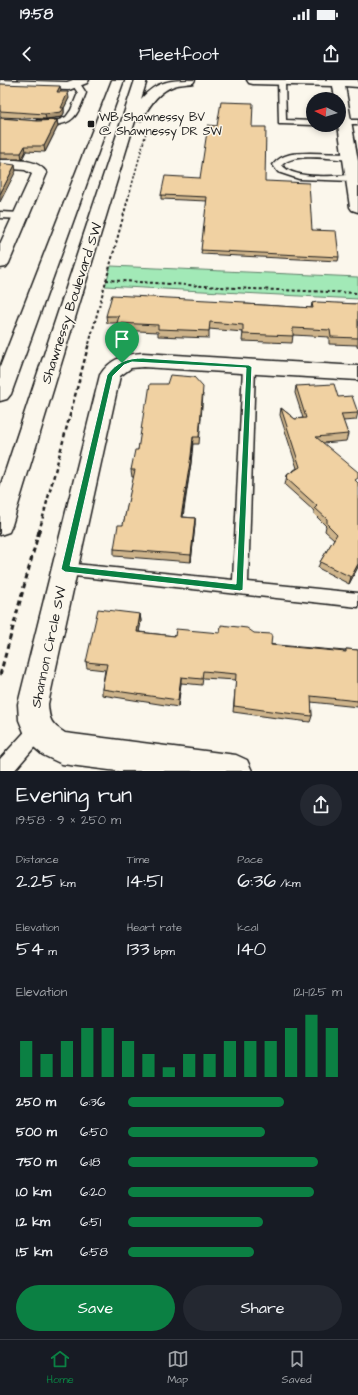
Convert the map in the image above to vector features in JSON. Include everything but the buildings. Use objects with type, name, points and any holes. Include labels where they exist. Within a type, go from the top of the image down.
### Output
[{"type":"main road","points":[[0,394],[118,80]]},
{"type":"main road","name":"Shawnessy Boulevard SW","points":[[0,526],[142,80]]},
{"type":"main road","points":[[122,140],[142,106],[154,93],[164,85],[190,80]]},
{"type":"main road","points":[[253,80],[338,81],[358,84]]},
{"type":"main road","points":[[338,81],[347,122],[352,178],[358,207]]},
{"type":"main road","points":[[0,84],[60,86],[79,82]]},
{"type":"main road","points":[[0,164],[27,166],[35,168],[40,173],[0,263]]},
{"type":"main road","name":"Shannon Circle SW","points":[[236,771],[62,748],[46,740],[38,730],[33,718],[33,704],[110,375],[115,368],[122,363],[137,360],[358,374]]},
{"type":"lane","points":[[281,81],[282,122],[306,123]]},
{"type":"lane","points":[[35,122],[66,121],[72,118],[82,93],[79,82]]},
{"type":"lane","points":[[350,157],[292,155],[282,159],[277,165],[280,170],[296,176],[352,178]]},
{"type":"lane","points":[[0,215],[22,216]]},
{"type":"lane","points":[[240,588],[249,367]]},
{"type":"lane","points":[[65,569],[358,600]]},
{"type":"lane","points":[[2,771],[38,730]]},
{"type":"path","points":[[0,675],[149,123]]},
{"type":"path","points":[[106,280],[253,289],[358,293]]},
{"type":"green space","points":[[111,266],[358,277],[358,299],[105,286]]},
{"type":"place","name":"WB Shawnessy BV @ Shawnessy DR SW","points":[[91,124]]},
{"type":"route","points":[[132,360],[143,360],[249,367],[240,588],[65,569],[110,375],[115,368],[122,363],[132,360]]}]
